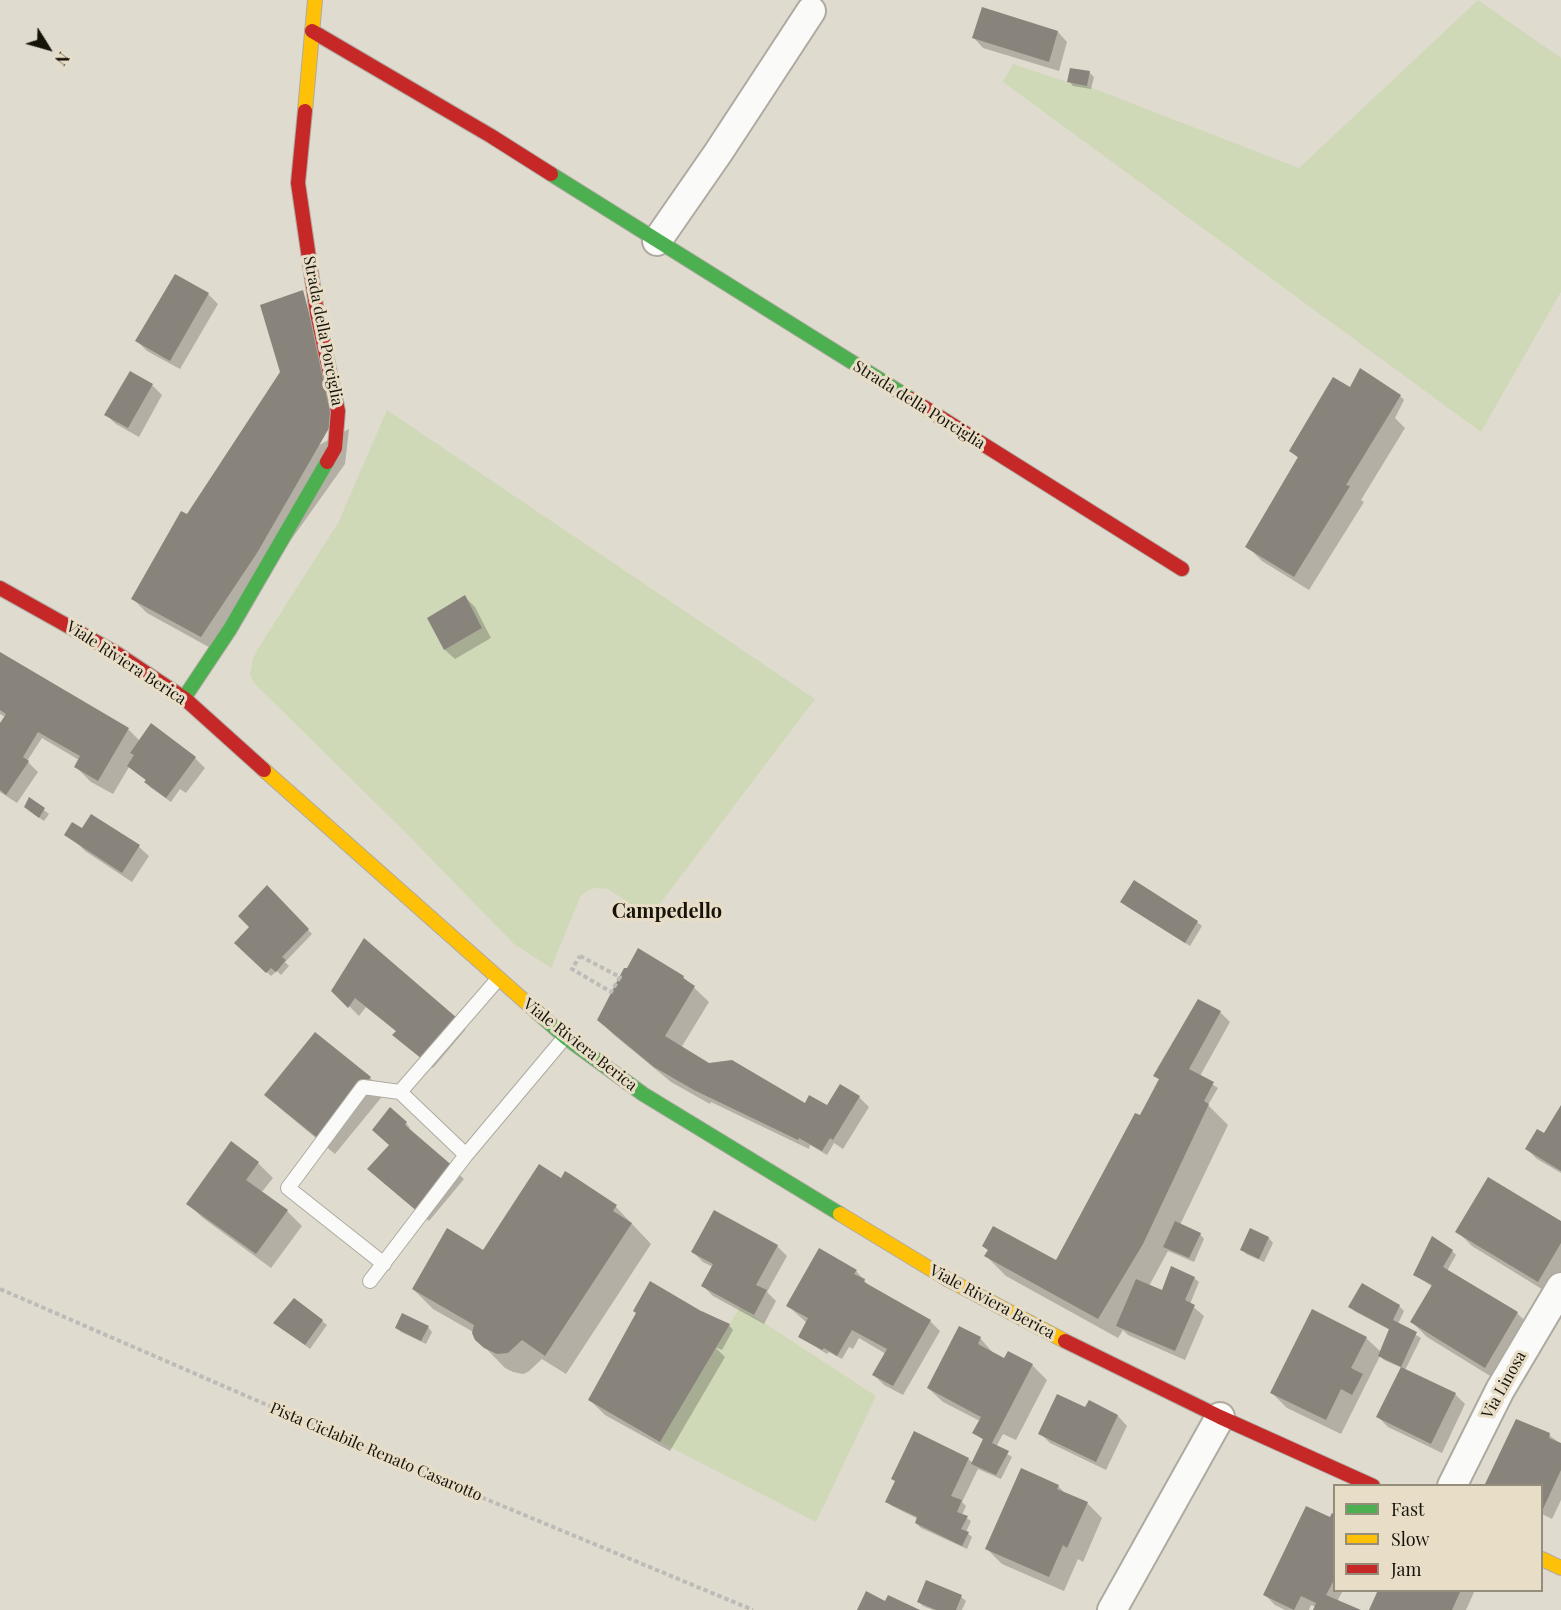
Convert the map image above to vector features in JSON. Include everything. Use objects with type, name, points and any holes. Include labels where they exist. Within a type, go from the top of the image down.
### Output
[{"type":"street","name":"Strada della Porciglia","points":[[184,698],[230,629],[335,448],[339,411],[317,313],[298,183],[315,0]]},
{"type":"street","points":[[657,241],[811,11]]},
{"type":"street","name":"Strada della Porciglia","points":[[312,31],[491,136],[1182,569]]},
{"type":"street","name":"Viale Riviera Berica","points":[[0,588],[116,653],[184,698],[565,1037],[643,1094],[947,1279],[1082,1350],[1220,1417],[1371,1484]]},
{"type":"street","name":"Via Linosa","points":[[1453,1484],[1500,1390],[1561,1287]]},
{"type":"street","points":[[1112,1610],[1220,1417]]},
{"type":"street","points":[[1543,1559],[1561,1568]]},
{"type":"lane","points":[[400,1092],[498,979]]},
{"type":"lane","points":[[370,1281],[466,1155],[565,1037]]},
{"type":"lane","points":[[384,1263],[288,1188],[363,1087],[400,1092],[466,1155]]},
{"type":"path","points":[[580,956],[620,977],[611,992],[572,969],[580,956]]},
{"type":"path","name":"Pista Ciclabile Renato Casarotto","points":[[0,1289],[440,1480],[753,1610]]},
{"type":"green space","points":[[1478,0],[1561,58],[1561,292],[1481,432],[1003,82],[1013,64],[1067,82],[1087,86],[1299,168]]},
{"type":"green space","points":[[387,410],[815,699],[650,917],[608,889],[594,888],[587,891],[580,897],[551,968],[514,944],[407,834],[254,683],[250,674],[253,658],[338,523]],"holes":[[[465,595],[482,628],[444,650],[427,618]]]},
{"type":"green space","points":[[740,1307],[876,1396],[816,1522],[660,1442]]},
{"type":"building","points":[[982,7],[1058,31],[1049,62],[972,38]]},
{"type":"building","points":[[1070,68],[1090,71],[1087,86],[1067,82]]},
{"type":"building","points":[[175,274],[209,293],[170,361],[135,341]]},
{"type":"building","points":[[303,290],[336,416],[257,553],[201,637],[131,599],[181,511],[187,514],[280,372],[260,305]]},
{"type":"building","points":[[1360,368],[1401,395],[1346,485],[1350,486],[1294,577],[1245,547],[1298,457],[1289,451],[1333,377],[1350,387]]},
{"type":"building","points":[[130,371],[153,384],[128,428],[104,415]]},
{"type":"building","points":[[465,595],[482,628],[444,650],[427,618]]},
{"type":"building","points":[[0,652],[129,728],[98,781],[74,767],[80,756],[38,732],[23,757],[29,761],[6,795],[0,790],[0,723],[6,714],[0,710]]},
{"type":"building","points":[[151,723],[196,757],[166,798],[127,766],[134,755],[130,753]]},
{"type":"building","points":[[29,797],[45,808],[39,818],[24,807]]},
{"type":"building","points":[[91,814],[140,845],[122,873],[64,835],[72,822],[82,828]]},
{"type":"building","points":[[1134,880],[1198,921],[1185,943],[1120,902]]},
{"type":"building","points":[[267,885],[309,929],[282,957],[286,960],[276,972],[271,968],[266,973],[234,943],[249,927],[238,916]]},
{"type":"building","points":[[364,938],[457,1018],[422,1059],[392,1035],[396,1031],[355,998],[348,1008],[331,991]]},
{"type":"building","points":[[638,948],[684,976],[683,978],[695,986],[665,1036],[709,1063],[732,1060],[805,1103],[809,1095],[827,1105],[840,1084],[860,1096],[833,1140],[830,1138],[822,1151],[799,1138],[798,1140],[694,1090],[654,1067],[597,1020],[624,968],[627,968]]},
{"type":"building","points":[[1198,999],[1221,1011],[1189,1069],[1214,1082],[1204,1101],[1209,1104],[1143,1244],[1098,1319],[984,1256],[988,1250],[982,1246],[993,1226],[1056,1260],[1135,1113],[1140,1115],[1159,1079],[1153,1076]]},
{"type":"building","points":[[315,1032],[371,1077],[320,1140],[264,1095]]},
{"type":"building","points":[[1561,1105],[1561,1171],[1525,1149],[1537,1129],[1544,1133]]},
{"type":"building","points":[[390,1107],[407,1122],[405,1125],[455,1168],[418,1212],[367,1169],[389,1145],[372,1130]]},
{"type":"building","points":[[231,1141],[259,1162],[246,1180],[288,1210],[256,1254],[186,1204]]},
{"type":"building","points":[[539,1164],[561,1178],[565,1171],[570,1174],[617,1205],[613,1211],[632,1223],[545,1356],[522,1340],[508,1353],[497,1354],[484,1348],[475,1340],[472,1333],[474,1325],[412,1289],[447,1228],[483,1250]]},
{"type":"building","points":[[1488,1177],[1561,1221],[1561,1243],[1538,1282],[1455,1232]]},
{"type":"building","points":[[714,1210],[778,1245],[756,1285],[767,1290],[754,1315],[701,1286],[713,1264],[691,1252]]},
{"type":"building","points":[[1175,1221],[1201,1233],[1189,1258],[1163,1247]]},
{"type":"building","points":[[1250,1228],[1269,1237],[1259,1259],[1240,1250]]},
{"type":"building","points":[[1432,1236],[1453,1250],[1443,1267],[1518,1312],[1485,1368],[1410,1322],[1432,1285],[1413,1275]]},
{"type":"building","points":[[819,1248],[857,1270],[854,1274],[865,1279],[864,1282],[931,1320],[893,1386],[872,1375],[887,1349],[852,1330],[837,1356],[798,1337],[808,1318],[786,1306]]},
{"type":"building","points":[[1171,1266],[1195,1277],[1185,1300],[1195,1305],[1175,1351],[1116,1326],[1136,1279],[1162,1290]]},
{"type":"building","points":[[650,1281],[701,1311],[730,1324],[660,1442],[588,1400],[636,1313],[633,1311]]},
{"type":"building","points":[[1362,1283],[1400,1305],[1393,1320],[1417,1332],[1401,1367],[1378,1356],[1389,1329],[1348,1307]]},
{"type":"building","points":[[294,1298],[323,1320],[305,1345],[273,1323]]},
{"type":"building","points":[[1312,1309],[1367,1337],[1351,1368],[1363,1374],[1352,1395],[1341,1389],[1326,1420],[1270,1393]]},
{"type":"building","points":[[402,1313],[429,1326],[421,1341],[395,1328]]},
{"type":"building","points":[[959,1326],[981,1337],[978,1344],[1004,1358],[1008,1351],[1033,1364],[992,1443],[1009,1451],[996,1475],[971,1464],[983,1439],[972,1433],[981,1417],[927,1388]]},
{"type":"building","points":[[1401,1367],[1456,1393],[1431,1444],[1376,1417]]},
{"type":"building","points":[[1057,1394],[1085,1407],[1089,1400],[1118,1415],[1096,1462],[1038,1434]]},
{"type":"building","points":[[1516,1419],[1550,1433],[1549,1438],[1561,1443],[1561,1470],[1543,1509],[1543,1484],[1485,1484]]},
{"type":"building","points":[[914,1431],[969,1458],[951,1496],[962,1500],[957,1512],[968,1516],[961,1529],[969,1532],[962,1546],[915,1523],[917,1517],[885,1502],[895,1481],[891,1479]]},
{"type":"building","points":[[1021,1468],[1059,1485],[1057,1489],[1088,1502],[1067,1548],[1063,1545],[1049,1577],[985,1549]]},
{"type":"building","points":[[1306,1506],[1330,1517],[1333,1514],[1333,1582],[1326,1595],[1361,1610],[1313,1610],[1316,1603],[1301,1596],[1294,1610],[1263,1595]]},
{"type":"building","points":[[926,1580],[962,1595],[956,1610],[936,1610],[917,1602]]},
{"type":"building","points":[[866,1591],[885,1601],[888,1595],[920,1610],[857,1610]]},
{"type":"building","points":[[1377,1592],[1460,1592],[1452,1610],[1369,1610]]},
{"type":"traffic: fast","points":[[551,174],[911,399]]},
{"type":"traffic: fast","points":[[184,698],[230,629],[327,462]]},
{"type":"traffic: fast","points":[[538,1013],[565,1037],[643,1094],[840,1214]]},
{"type":"traffic: slow","points":[[305,111],[315,0]]},
{"type":"traffic: slow","points":[[264,770],[538,1013]]},
{"type":"traffic: slow","points":[[840,1214],[947,1279],[1065,1341]]},
{"type":"traffic: slow","points":[[1543,1559],[1561,1568]]},
{"type":"traffic: jam","points":[[312,31],[491,136],[551,174]]},
{"type":"traffic: jam","points":[[305,111],[298,183],[317,313],[338,411],[335,448],[327,462]]},
{"type":"traffic: jam","points":[[911,399],[1182,569]]},
{"type":"traffic: jam","points":[[0,588],[116,653],[184,698],[264,770]]},
{"type":"traffic: jam","points":[[1065,1341],[1220,1417],[1369,1484]]},
{"type":"district","name":"Campedello","points":[[667,912]]}]
